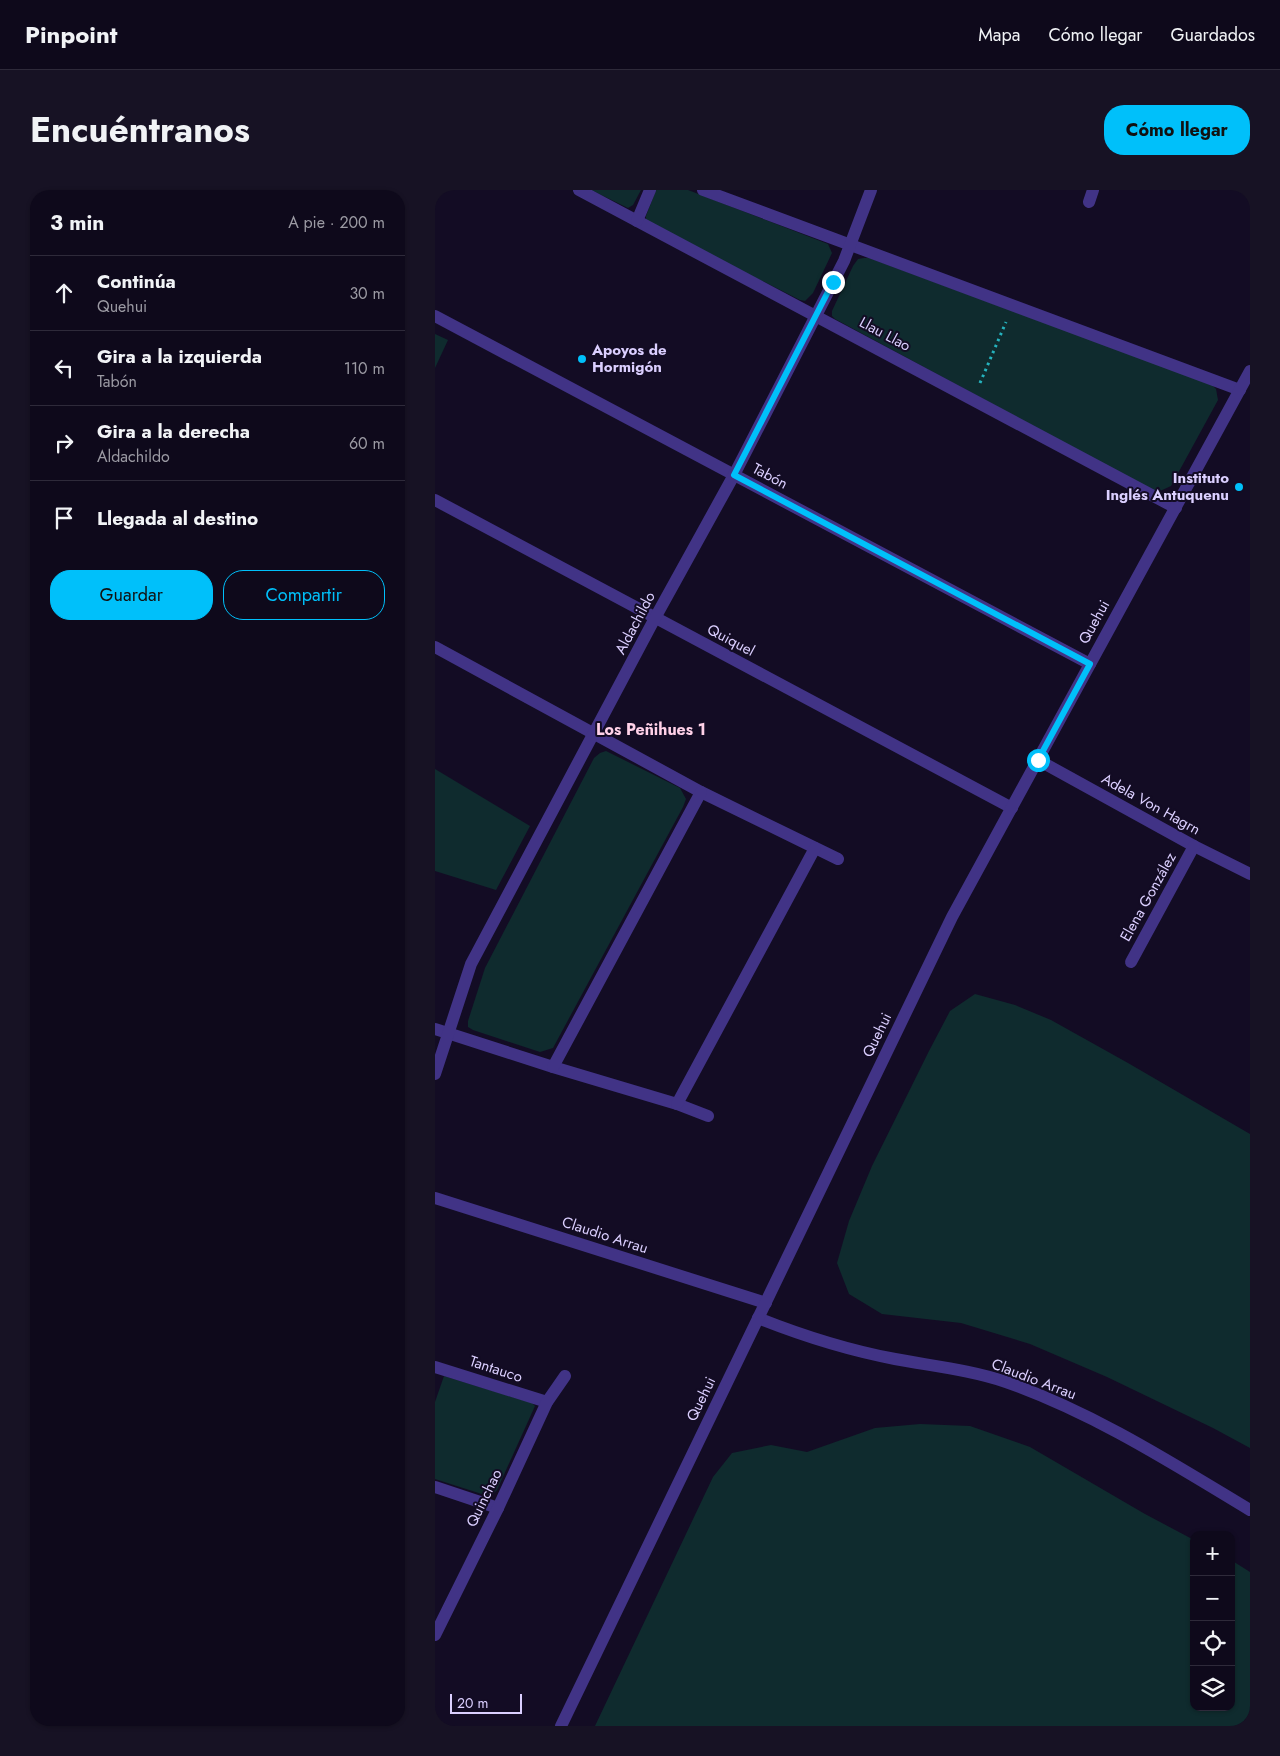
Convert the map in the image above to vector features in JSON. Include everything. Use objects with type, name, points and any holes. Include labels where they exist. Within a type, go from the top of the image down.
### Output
[{"type":"street","name":"Llau Llao","points":[[579,190],[1175,508]]},
{"type":"street","points":[[637,221],[650,190]]},
{"type":"street","points":[[703,190],[1240,390]]},
{"type":"street","name":"Aldachildo","points":[[435,1074],[471,964],[655,618],[734,475],[851,245],[871,190]]},
{"type":"street","name":"Tabón","points":[[435,316],[1090,664]]},
{"type":"street","name":"Quehui","points":[[561,1726],[952,917],[1250,371]]},
{"type":"street","name":"Quiquel","points":[[435,500],[1012,808]]},
{"type":"street","points":[[435,647],[701,792],[838,859]]},
{"type":"street","name":"Adela Von Hagrn","points":[[1038,760],[1194,846],[1250,874]]},
{"type":"street","points":[[553,1067],[701,792]]},
{"type":"street","name":"Elena González","points":[[1131,962],[1194,846]]},
{"type":"street","points":[[677,1104],[815,848]]},
{"type":"street","points":[[435,1029],[677,1104],[708,1116]]},
{"type":"street","name":"Claudio Arrau","points":[[435,1198],[765,1303]]},
{"type":"street","name":"Claudio Arrau","points":[[759,1318],[820,1341],[893,1359],[965,1372],[1006,1382],[1115,1429],[1250,1510]]},
{"type":"street","name":"Tantauco","points":[[435,1367],[547,1402]]},
{"type":"street","name":"Quinchao","points":[[435,1635],[498,1508],[547,1402],[565,1376]]},
{"type":"street","points":[[435,1487],[498,1508]]},
{"type":"path","points":[[973,399],[1013,305]]},
{"type":"green space","points":[[591,190],[641,190],[633,205],[628,208]]},
{"type":"green space","points":[[656,190],[688,190],[828,244],[832,253],[813,293],[805,301],[800,300],[649,224],[646,221],[646,216]]},
{"type":"green space","points":[[869,258],[1211,384],[1216,389],[1218,400],[1171,486],[1160,491],[1152,490],[835,319],[832,316],[832,311],[853,266],[858,259]]},
{"type":"green space","points":[[435,334],[448,340],[435,368]]},
{"type":"green space","points":[[606,751],[680,788],[686,799],[683,807],[553,1048],[540,1052],[473,1030],[468,1027],[468,1021],[485,968],[594,758]]},
{"type":"green space","points":[[435,769],[530,826],[496,890],[435,871]]},
{"type":"green space","points":[[975,994],[1015,1005],[1051,1020],[1250,1134],[1250,1448],[1107,1377],[1030,1344],[961,1323],[882,1314],[849,1294],[837,1263],[849,1221],[872,1166],[950,1011]]},
{"type":"green space","points":[[444,1376],[532,1403],[535,1406],[497,1490],[488,1496],[435,1479],[435,1402]]},
{"type":"green space","points":[[920,1424],[970,1426],[1030,1447],[1190,1538],[1190,1711],[1235,1711],[1235,1563],[1250,1572],[1250,1726],[595,1726],[713,1477],[732,1453],[771,1445],[807,1452],[875,1428]]},
{"type":"place","name":"Apoyos de Hormigón","points":[[582,359]]},
{"type":"place","name":"Instituto Inglés Antuquenu","points":[[1239,487]]},
{"type":"district","name":"Los Peñihues 1","points":[[651,729]]},
{"type":"route","points":[[833,282],[734,475],[1090,664],[1038,760]]}]
